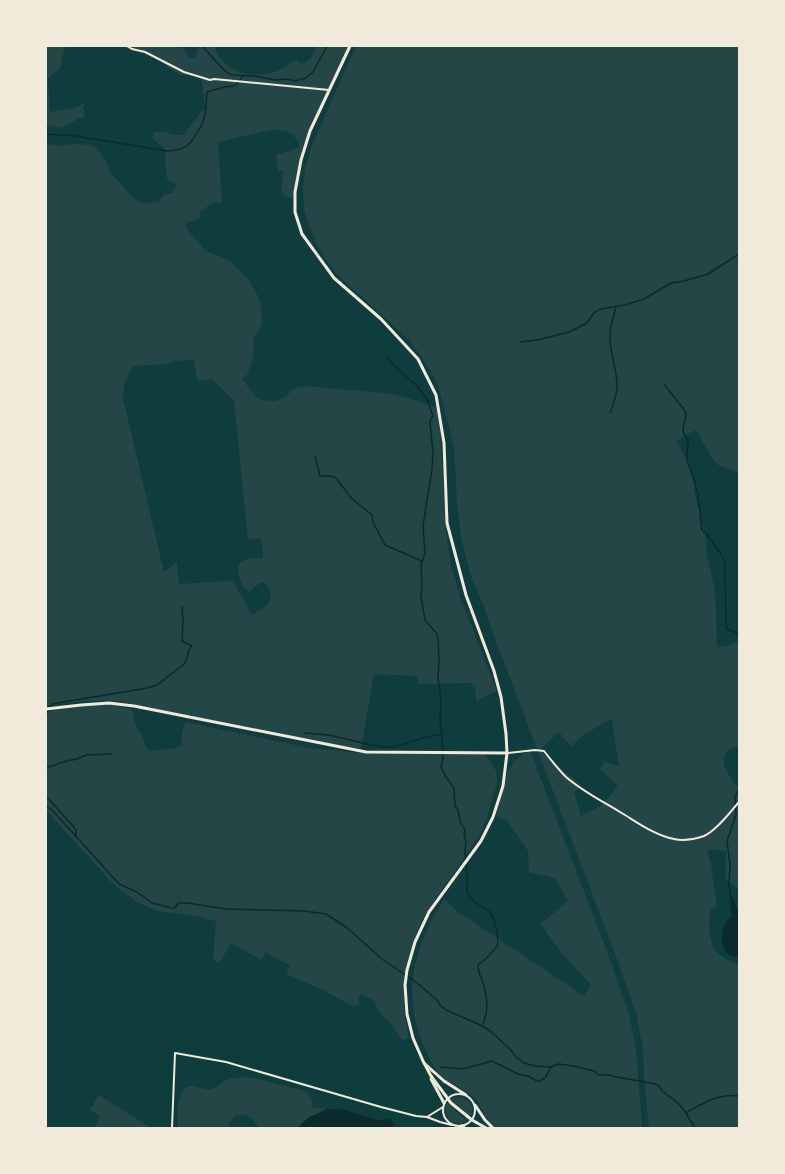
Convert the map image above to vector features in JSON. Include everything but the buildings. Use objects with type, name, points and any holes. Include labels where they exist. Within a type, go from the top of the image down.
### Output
[{"type":"main road","points":[[350,46],[310,131],[301,160],[295,192],[295,212],[302,234],[334,278],[381,319],[418,359],[436,395],[444,443],[447,523],[466,595],[494,671],[501,697],[506,734],[507,753],[503,786],[493,817],[480,840],[429,912],[415,942],[407,970],[405,985],[407,1014],[413,1038],[443,1105]]},
{"type":"main road","points":[[46,710],[109,703],[134,706],[366,752],[507,753]]},
{"type":"main road","points":[[423,1061],[444,1081],[466,1095]]},
{"type":"main road","points":[[423,1061],[431,1076],[447,1098],[461,1112],[486,1128]]},
{"type":"main road","points":[[475,1105],[485,1120],[494,1128]]},
{"type":"main road","points":[[460,1126],[465,1128]]},
{"type":"street","points":[[127,46],[132,49],[145,52],[184,72],[210,80],[329,90]]},
{"type":"street","points":[[507,753],[535,750],[544,751],[566,777],[590,794],[658,834],[674,839],[692,839],[708,834],[739,802]]},
{"type":"street","points":[[172,1128],[175,1053],[226,1062],[381,1107],[416,1116],[427,1117],[452,1125],[460,1126],[472,1120],[475,1115],[475,1105],[470,1097],[461,1093],[455,1094],[447,1098],[443,1105],[427,1117]]},
{"type":"street","points":[[443,1105],[443,1113],[445,1118],[452,1125]]},
{"type":"shaded area","points":[[46,46],[65,46],[60,68],[48,78],[50,112],[75,108],[86,102],[83,107],[85,117],[77,119],[63,128],[47,125],[46,129]]},
{"type":"shaded area","points":[[122,46],[175,46],[183,48],[190,59],[192,59],[194,58],[199,46],[215,46],[217,54],[223,62],[231,68],[243,73],[259,74],[277,71],[295,60],[299,63],[306,62],[312,56],[316,46],[348,46],[302,150],[297,174],[296,198],[289,198],[283,193],[283,170],[278,171],[276,155],[298,148],[299,143],[294,136],[287,131],[275,129],[218,142],[222,203],[212,203],[199,213],[200,218],[185,225],[206,251],[230,261],[249,280],[260,300],[262,324],[253,339],[253,357],[248,373],[242,378],[251,392],[258,398],[267,401],[275,401],[285,397],[295,388],[304,386],[394,394],[436,407],[440,423],[446,532],[451,565],[460,597],[497,691],[476,701],[475,685],[472,685],[472,683],[419,684],[417,676],[374,674],[361,749],[339,747],[117,701],[90,701],[46,706],[46,140],[47,144],[59,146],[76,144],[95,147],[107,163],[110,172],[133,198],[143,203],[159,202],[164,195],[173,193],[176,185],[167,178],[165,162],[166,150],[152,138],[154,132],[162,131],[171,135],[183,135],[203,110],[206,110],[201,76],[181,75],[149,53],[131,50]],"holes":[[[194,360],[197,381],[212,379],[234,401],[248,539],[261,538],[263,558],[246,559],[238,565],[239,576],[241,583],[249,592],[261,582],[267,585],[270,591],[270,600],[268,603],[252,615],[233,581],[179,584],[177,562],[164,572],[123,398],[124,386],[132,368],[135,366],[167,364],[175,361]]]},
{"type":"shaded area","points":[[356,46],[739,46],[739,473],[718,465],[712,458],[696,430],[677,440],[692,473],[696,500],[705,533],[707,555],[715,590],[717,647],[724,647],[739,641],[739,746],[734,747],[727,752],[724,756],[724,764],[727,772],[739,789],[739,893],[737,888],[726,878],[726,851],[712,849],[707,852],[711,864],[717,907],[711,909],[709,929],[710,936],[714,949],[718,954],[739,965],[739,1128],[649,1128],[644,1078],[643,1048],[636,1013],[617,959],[470,573],[461,538],[454,447],[440,392],[434,377],[410,341],[335,272],[317,245],[304,208],[303,192],[305,168],[312,145]],"holes":[[[610,719],[612,721],[619,766],[604,762],[600,769],[618,786],[602,805],[581,816],[574,793],[581,785],[539,750],[559,732],[571,747],[579,738]]]},
{"type":"shaded area","points":[[99,703],[132,709],[135,723],[142,735],[146,747],[152,751],[182,746],[182,734],[186,722],[309,748],[381,754],[468,750],[481,752],[490,761],[496,771],[497,779],[486,820],[478,838],[425,914],[410,950],[404,998],[409,1038],[404,1040],[400,1038],[394,1027],[378,1011],[375,1002],[367,997],[360,994],[358,997],[359,1004],[352,1006],[325,991],[286,974],[290,966],[266,952],[261,960],[232,943],[219,963],[213,959],[215,921],[197,916],[156,911],[134,900],[113,884],[46,810],[46,712]]},
{"type":"shaded area","points":[[529,748],[611,962],[629,1015],[636,1049],[642,1128],[498,1128],[489,1121],[479,1104],[472,1096],[439,1074],[423,1044],[416,1025],[412,987],[414,969],[425,934],[444,899],[458,912],[584,996],[591,985],[559,950],[541,924],[568,901],[555,878],[529,872],[528,851],[507,821],[496,816],[508,771],[513,763],[527,752]]},
{"type":"shaded area","points":[[730,896],[733,898],[739,911],[739,957],[731,956],[726,952],[722,940],[722,931],[728,920],[732,917]]},
{"type":"shaded area","points":[[242,1077],[255,1078],[304,1091],[308,1094],[312,1102],[312,1107],[327,1109],[308,1118],[297,1128],[260,1128],[245,1114],[234,1116],[228,1128],[178,1128],[178,1109],[183,1090],[187,1087],[193,1086],[204,1089],[215,1088],[226,1080]]},
{"type":"shaded area","points":[[99,1095],[151,1128],[94,1128],[100,1116],[90,1110]]},
{"type":"shaded area","points":[[455,1097],[463,1098],[469,1102],[472,1108],[470,1116],[453,1102],[451,1099]]},
{"type":"shaded area","points":[[447,1103],[467,1121],[458,1123],[450,1120],[446,1113]]},
{"type":"shaded area","points":[[327,1109],[345,1110],[378,1120],[389,1119],[394,1124],[392,1128],[297,1128],[308,1118]]},
{"type":"waterway","points":[[202,46],[224,70],[231,75],[254,76],[276,80],[288,79],[294,81],[306,78],[313,72],[327,46]]},
{"type":"waterway","points":[[46,134],[75,136],[168,151],[180,149],[192,141],[201,126],[206,113],[207,92],[234,86],[243,76]]},
{"type":"waterway","points":[[520,342],[537,340],[569,332],[587,323],[594,313],[600,309],[625,305],[644,299],[671,283],[708,274],[739,254]]},
{"type":"waterway","points":[[610,413],[617,389],[610,341],[611,327],[616,307]]},
{"type":"waterway","points":[[387,357],[416,385],[427,399],[433,416],[430,422],[433,452],[432,469],[423,526],[425,553],[421,565],[421,597],[425,620],[437,634],[438,639],[438,678],[441,701],[440,720],[443,759],[441,767],[454,788],[455,806],[458,810],[460,821],[465,830],[467,891],[469,896],[475,902],[490,912],[497,930],[497,946],[488,957],[478,965],[487,1000],[487,1010],[482,1026]]},
{"type":"waterway","points":[[664,384],[685,411],[686,415],[683,429],[688,440],[687,460],[698,495],[702,530],[723,557],[725,565],[726,627],[727,629],[739,634]]},
{"type":"waterway","points":[[315,456],[320,476],[330,476],[336,478],[352,499],[372,515],[373,522],[385,545],[422,561]]},
{"type":"waterway","points":[[46,714],[52,704],[157,685],[183,665],[192,646],[182,641],[182,607]]},
{"type":"waterway","points":[[305,733],[329,735],[383,747],[394,747],[442,734]]},
{"type":"waterway","points":[[46,768],[87,755],[111,754]]},
{"type":"waterway","points":[[731,898],[729,885],[730,866],[727,841],[736,815],[735,797],[739,789]]},
{"type":"waterway","points":[[46,796],[76,830],[76,837]]},
{"type":"waterway","points":[[46,806],[53,811],[119,884],[137,892],[152,903],[172,908],[175,908],[178,903],[187,903],[226,909],[304,911],[326,914],[346,927],[382,959],[417,983],[446,1010],[489,1030],[524,1063],[535,1066],[550,1067],[559,1064],[573,1066],[594,1071],[599,1075],[610,1075],[656,1084],[662,1091],[678,1103],[695,1128]]},
{"type":"waterway","points":[[441,1067],[463,1069],[492,1061],[518,1074],[528,1076],[537,1081],[545,1078],[551,1067]]},
{"type":"waterway","points":[[686,1113],[705,1102],[718,1097],[732,1095],[739,1096]]}]
